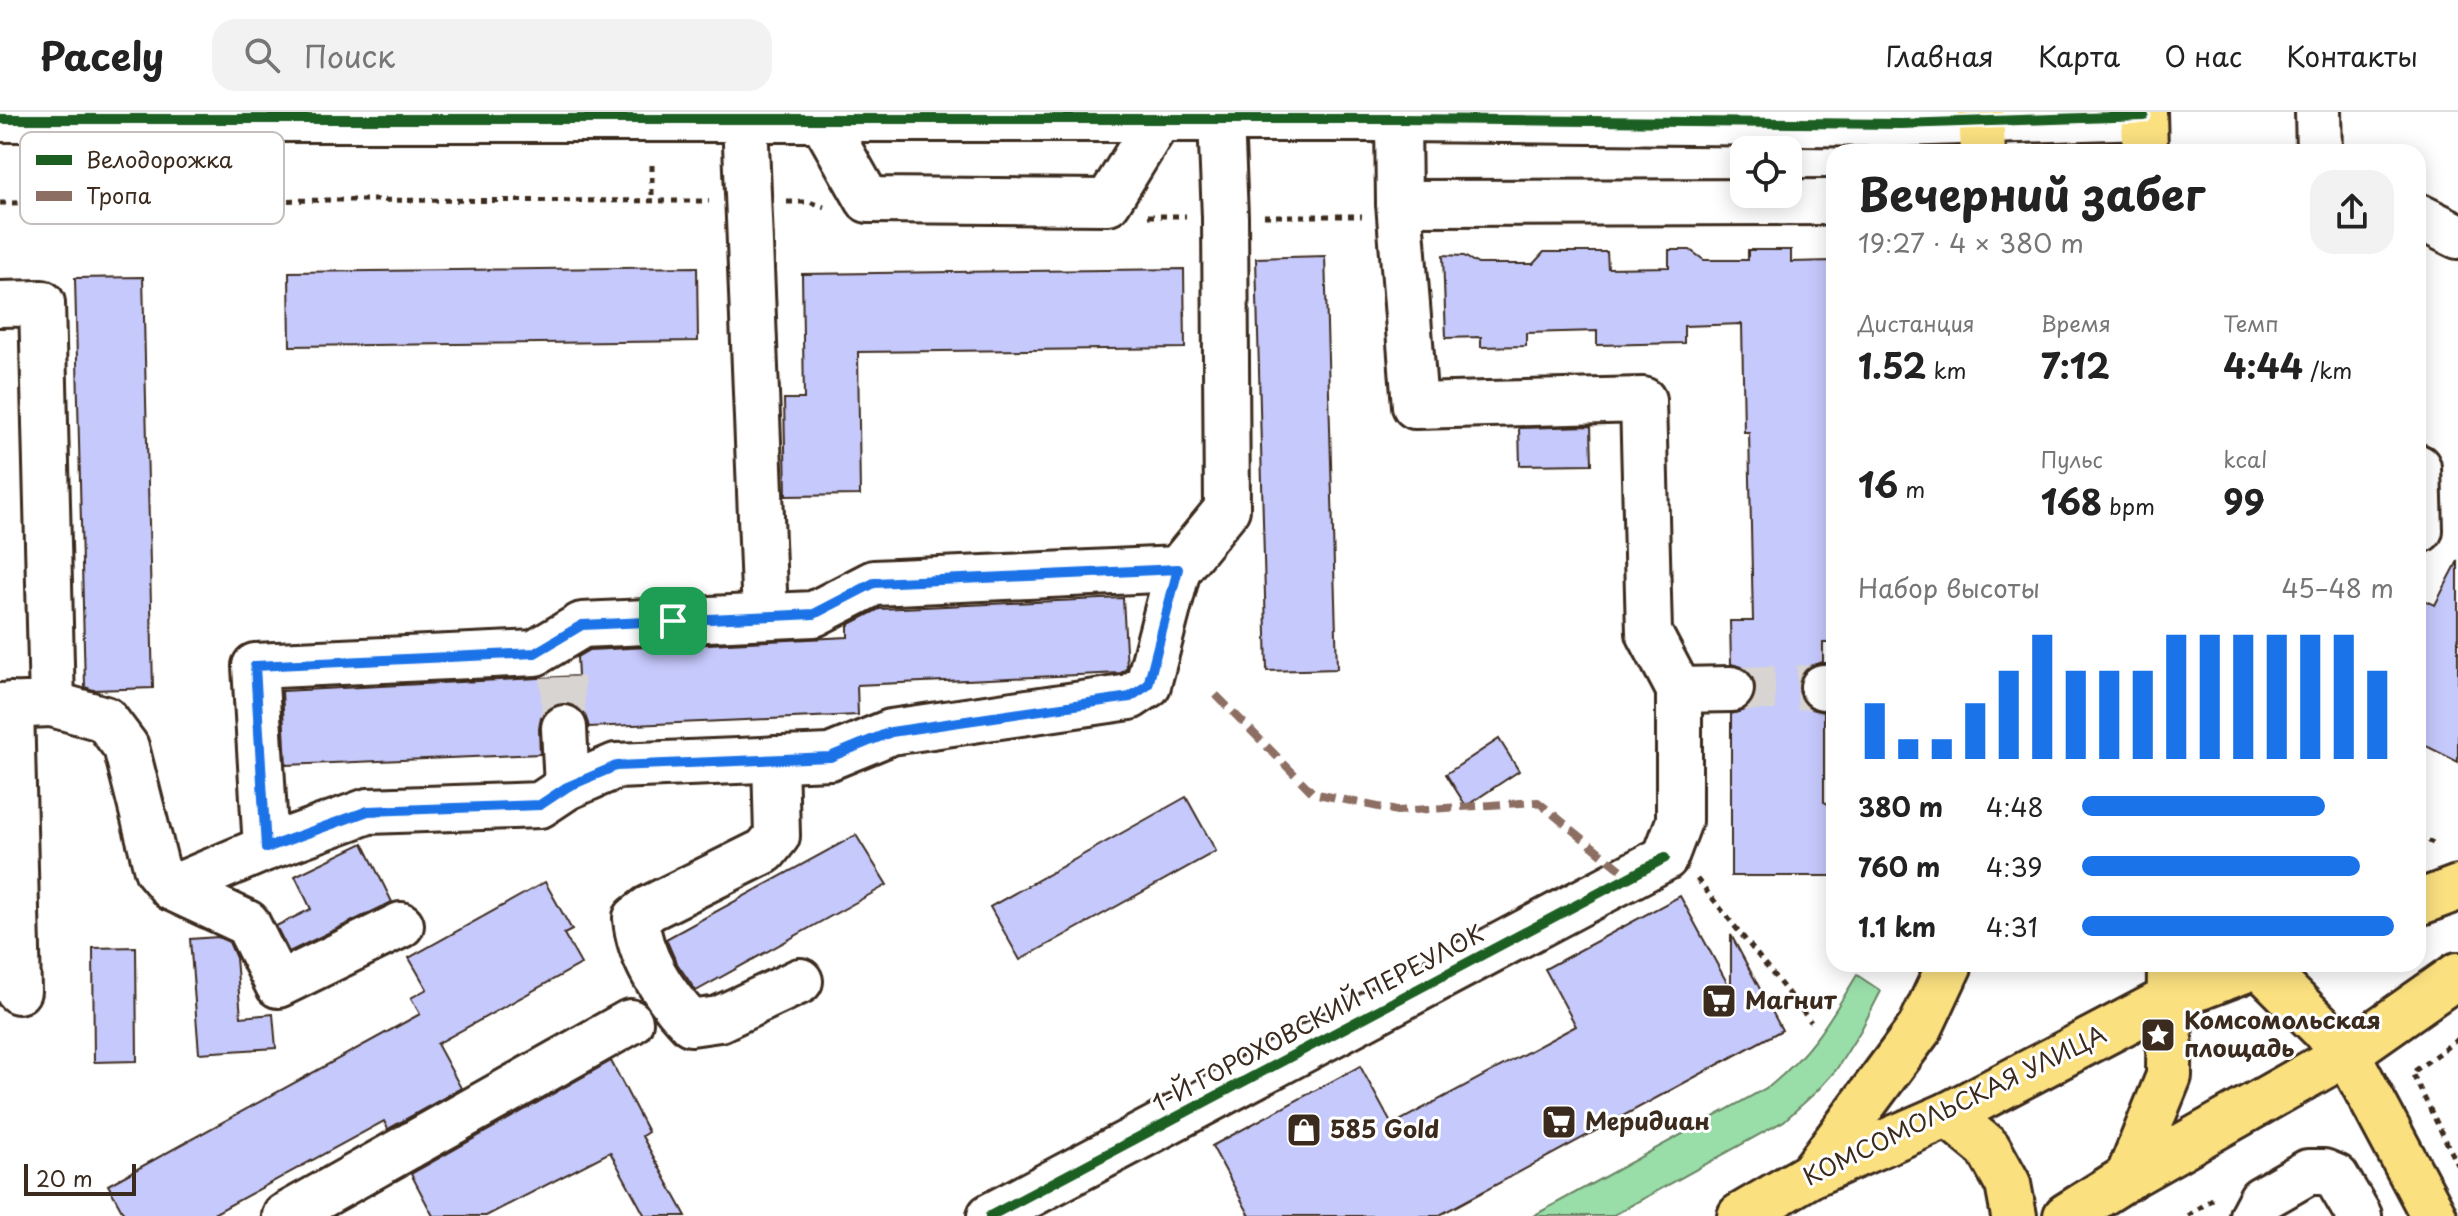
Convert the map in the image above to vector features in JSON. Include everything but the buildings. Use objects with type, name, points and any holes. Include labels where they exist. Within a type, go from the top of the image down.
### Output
[{"type":"main road","points":[[2426,900],[2458,888]]},
{"type":"main road","points":[[1798,1192],[1920,1028],[1946,972]]},
{"type":"main road","name":"КОМСОМОЛЬСКАЯ УЛИЦА","points":[[1740,1216],[1798,1192],[1948,1115],[2170,981],[2217,972]]},
{"type":"main road","points":[[2267,972],[2347,1053],[2434,1216]]},
{"type":"main road","points":[[2066,1216],[2128,1177],[2347,1053],[2458,975]]},
{"type":"main road","points":[[2128,1177],[2169,1076],[2170,981]]},
{"type":"main road","points":[[1948,1115],[1988,1148],[2008,1184],[2014,1216]]},
{"type":"street","points":[[2318,112],[2319,144]]},
{"type":"street","points":[[0,119],[438,116],[745,119],[1711,117],[1982,129],[2145,127]]},
{"type":"street","points":[[822,119],[868,200],[1108,202],[1159,116]]},
{"type":"street","points":[[1387,117],[1387,210],[1415,406],[1643,400],[1649,633],[1679,690],[1681,868]]},
{"type":"street","points":[[745,119],[765,616]]},
{"type":"street","points":[[172,888],[266,848],[368,811],[540,805],[567,787],[616,766],[830,757],[891,732],[1130,697],[1148,685],[1178,569],[1227,509],[1225,217],[1221,119]]},
{"type":"street","points":[[1387,210],[1826,202]]},
{"type":"street","points":[[2426,220],[2458,236]]},
{"type":"street","points":[[0,304],[42,303],[21,705],[18,991]]},
{"type":"street","points":[[266,848],[255,666],[535,653],[561,658],[582,625],[814,614],[874,583],[1178,569]]},
{"type":"street","points":[[1679,690],[1731,689]]},
{"type":"street","points":[[21,705],[105,719],[126,747],[157,870],[172,888],[247,923],[278,985],[401,925]]},
{"type":"street","points":[[564,728],[567,787]]},
{"type":"street","points":[[775,759],[777,836],[765,851],[648,909],[636,918],[638,940],[671,1002],[691,1023],[719,1019],[800,981]]},
{"type":"street","name":"1-Й ГОРОХОВСКИЙ ПЕРЕУЛОК","points":[[990,1216],[1681,868]]},
{"type":"street","points":[[285,1216],[630,1022]]},
{"type":"street","points":[[2252,1216],[2261,1199],[2308,1172],[2324,1172],[2336,1177],[2359,1216]]},
{"type":"path","points":[[652,165],[652,200]]},
{"type":"path","points":[[284,200],[692,200]]},
{"type":"path","points":[[0,203],[20,203]]},
{"type":"path","points":[[1225,217],[1387,210]]},
{"type":"path","points":[[2426,839],[2433,843]]},
{"type":"path","points":[[1681,868],[1811,1022]]},
{"type":"path","points":[[2458,1039],[2412,1073],[2458,1165]]},
{"type":"green space","points":[[1857,975],[1881,991],[1836,1070],[1784,1121],[1612,1216],[1533,1216],[1770,1086],[1809,1048]]},
{"type":"tunnel","points":[[562,677],[564,728]]},
{"type":"tunnel","points":[[1731,689],[1823,687]]},
{"type":"marked path","points":[[1216,695],[1313,793],[1397,811],[1538,802],[1629,876]]},
{"type":"cycle path","points":[[0,119],[1398,119],[1901,124],[2144,116]]},
{"type":"cycle path","points":[[990,1216],[1665,858]]},
{"type":"place","name":"Магнит","points":[[1719,1001]]},
{"type":"place","name":"Комсомольская площадь","points":[[2158,1035]]},
{"type":"place","name":"Меридиан","points":[[1559,1122]]},
{"type":"place","name":"585 Gold","points":[[1304,1130]]},
{"type":"route","points":[[1178,569],[1148,685],[1130,697],[891,732],[830,757],[616,766],[567,787],[540,805],[368,811],[266,848],[255,666],[535,653],[582,625],[673,621],[814,614],[874,583],[1178,569]]}]
